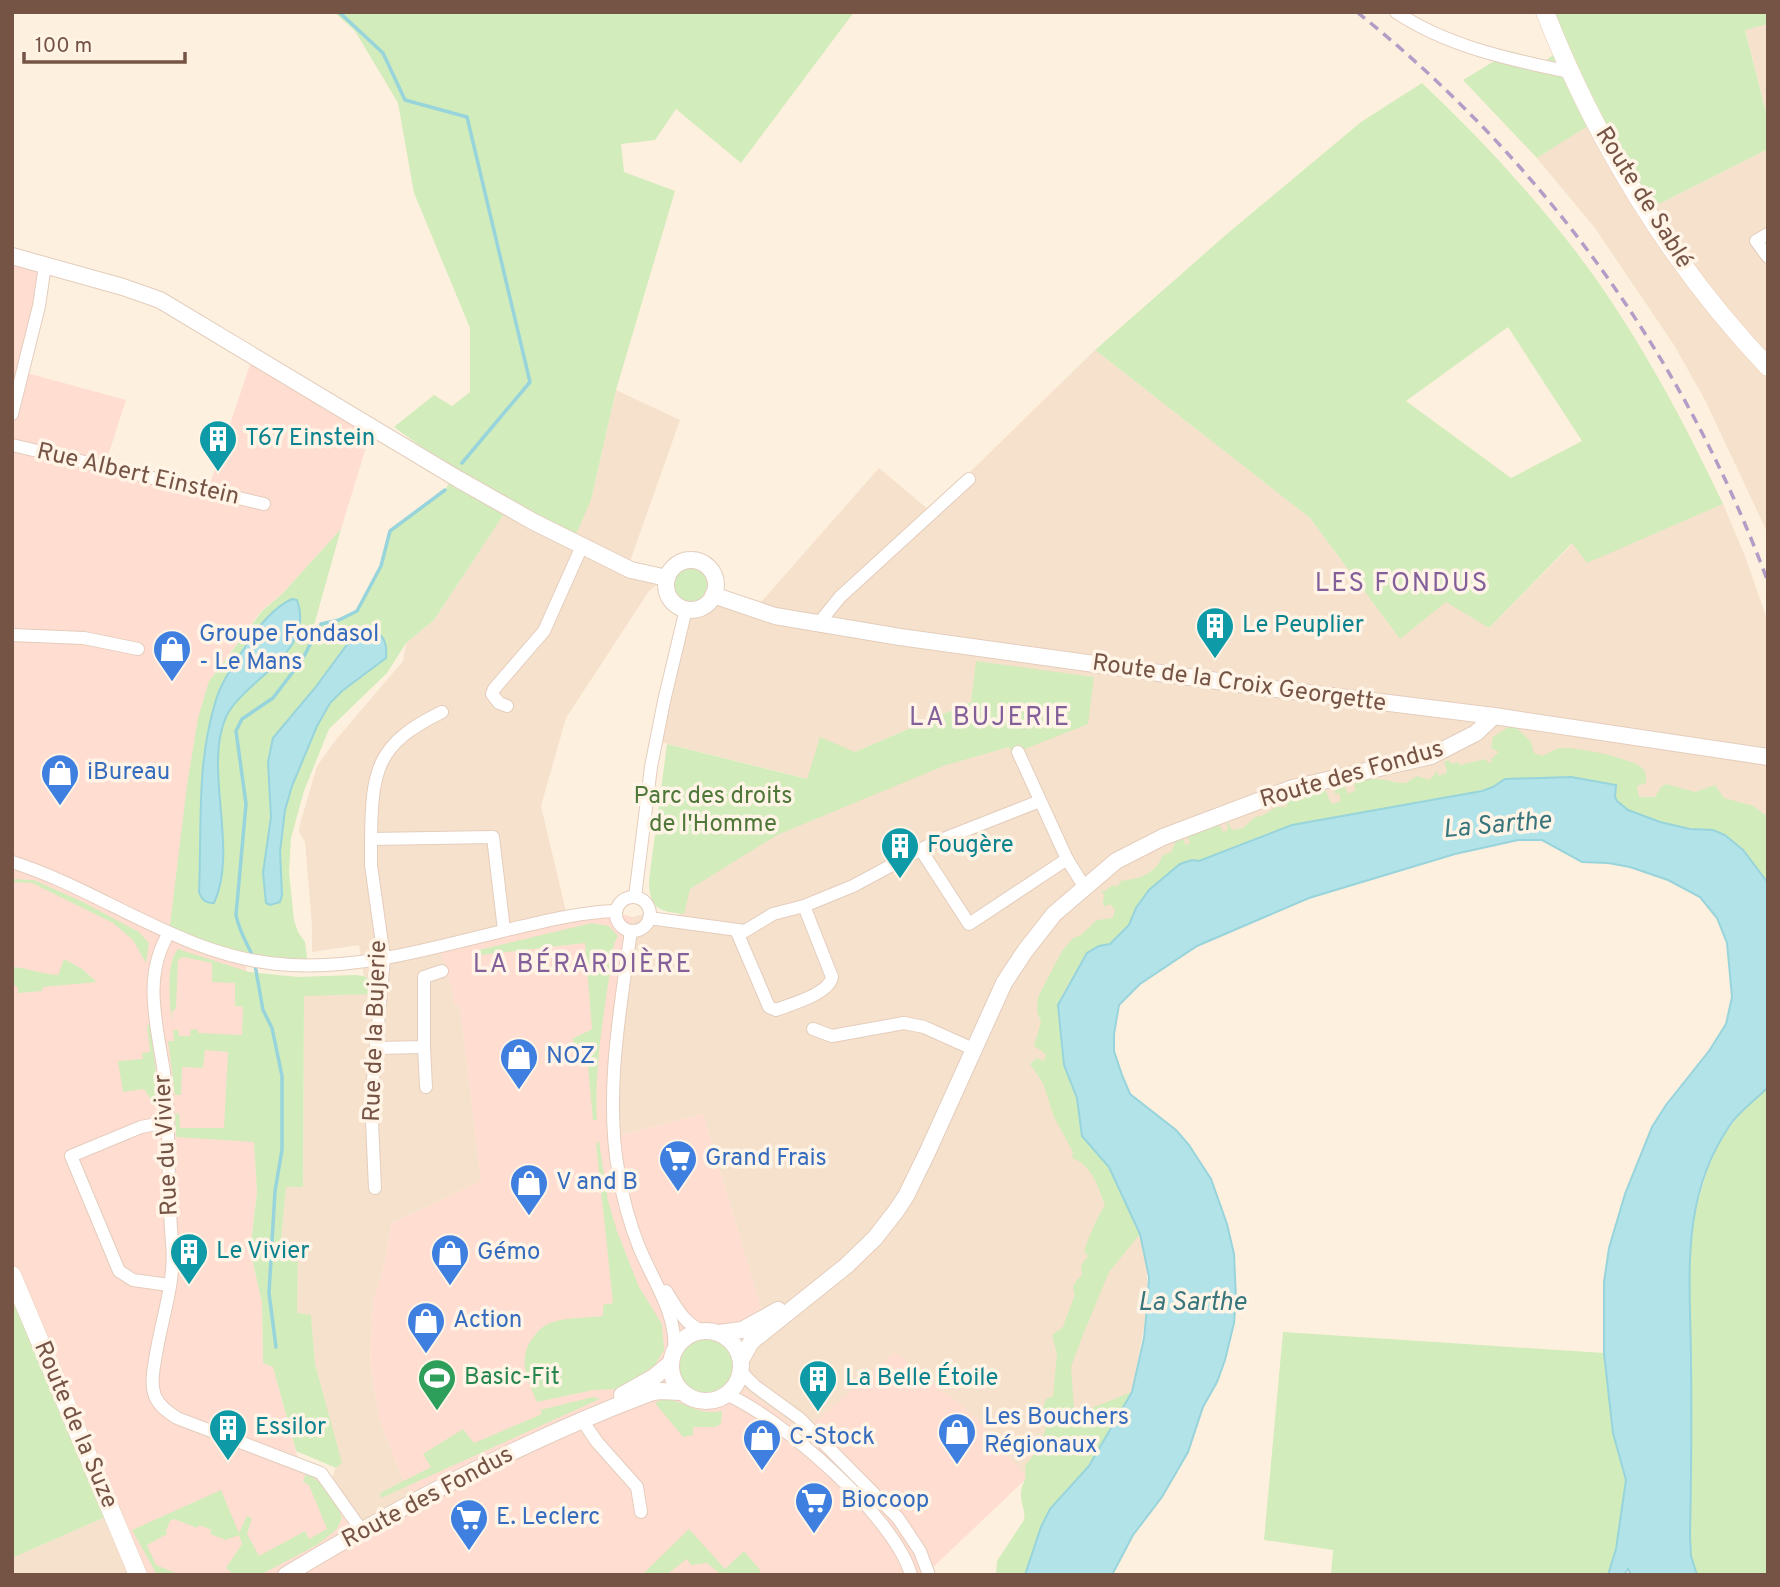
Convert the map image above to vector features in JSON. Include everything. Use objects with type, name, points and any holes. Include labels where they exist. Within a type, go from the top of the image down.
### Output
[{"type":"main road","name":"Route de Sablé","points":[[1545,12],[1570,72],[1603,138],[1674,251],[1716,307],[1768,367]]},
{"type":"main road","name":"Route de la Suze","points":[[12,1275],[138,1572]]},
{"type":"street","points":[[1396,12],[1426,30],[1449,39],[1570,72]]},
{"type":"street","points":[[1768,234],[1756,241],[1768,257]]},
{"type":"street","points":[[12,256],[160,300],[534,522],[631,570],[667,578]]},
{"type":"street","points":[[12,414],[39,306],[45,265]]},
{"type":"street","name":"Rue Albert Einstein","points":[[12,445],[264,504]]},
{"type":"street","points":[[819,623],[840,597],[969,478]]},
{"type":"street","points":[[507,706],[495,699],[492,694],[494,689],[544,631],[582,546]]},
{"type":"street","points":[[699,561],[712,571],[715,579],[713,595],[702,607],[686,609],[678,606],[668,594],[667,578],[677,564],[699,561]]},
{"type":"street","name":"Route de la Croix Georgette","points":[[713,595],[775,616],[1049,659],[1494,716],[1768,757]]},
{"type":"street","points":[[635,897],[651,767],[663,701],[686,609]]},
{"type":"street","points":[[12,635],[84,638],[138,649]]},
{"type":"street","name":"Rue de la Bujerie","points":[[375,1188],[372,1122],[384,958],[371,865],[372,797],[379,765],[393,742],[414,726],[442,712]]},
{"type":"street","name":"Route des Fondus","points":[[741,1366],[751,1342],[861,1252],[906,1196],[948,1110],[1004,983],[1054,914],[1116,861],[1198,822],[1293,788],[1431,756],[1476,733],[1494,716]]},
{"type":"street","points":[[1018,752],[1067,859],[1086,888]]},
{"type":"street","points":[[649,918],[737,932],[752,928],[773,914],[804,906],[853,886],[933,843],[1040,801]]},
{"type":"street","points":[[371,839],[493,837],[504,930]]},
{"type":"street","points":[[921,850],[968,924],[1067,859]]},
{"type":"street","points":[[12,862],[201,946],[237,957],[300,965],[384,958],[575,915],[616,911]]},
{"type":"street","points":[[635,897],[645,902],[649,918],[644,928],[631,931],[620,926],[616,911],[621,902],[635,897]]},
{"type":"street","points":[[737,932],[769,1007],[776,1010],[820,992],[831,982],[830,969],[804,906]]},
{"type":"street","points":[[631,931],[615,1062],[612,1130],[626,1208],[644,1259],[672,1320],[676,1338],[673,1357],[674,1381],[681,1392],[704,1402],[718,1400],[728,1395],[737,1385],[741,1366]]},
{"type":"street","name":"Rue du Vivier","points":[[169,933],[161,945],[153,989],[167,1098],[169,1210],[174,1256],[153,1390],[157,1401],[177,1418],[321,1473],[362,1531]]},
{"type":"street","points":[[426,1087],[424,978],[442,971]]},
{"type":"street","points":[[813,1029],[832,1036],[904,1023],[924,1027],[973,1049]]},
{"type":"street","points":[[376,1048],[424,1047]]},
{"type":"street","points":[[167,1122],[141,1127],[71,1156],[119,1271],[133,1280],[169,1284]]},
{"type":"street","points":[[644,1259],[681,1315],[693,1327],[733,1343],[741,1366],[755,1386],[799,1418],[898,1518],[920,1551],[929,1575]]},
{"type":"street","name":"Route des Fondus","points":[[711,1332],[742,1330],[817,1289]]},
{"type":"street","points":[[673,1357],[685,1338],[711,1332]]},
{"type":"street","name":"Route des Fondus","points":[[288,1573],[362,1531],[640,1386],[673,1357]]},
{"type":"street","name":"Route des Fondus","points":[[565,1427],[650,1393],[681,1392]]},
{"type":"street","points":[[728,1395],[746,1402],[778,1424],[821,1461],[886,1530],[906,1560],[911,1575]]},
{"type":"street","points":[[582,1420],[597,1442],[637,1487],[641,1512]]},
{"type":"street","points":[[896,1523],[912,1549],[922,1575]]},
{"type":"shaded area","points":[[1768,24],[1768,120],[1745,29]]},
{"type":"shaded area","points":[[1591,123],[1647,210],[1768,149],[1768,534],[1705,400],[1674,345],[1595,228],[1537,158]]},
{"type":"shaded area","points":[[12,256],[45,265],[23,372],[126,400],[105,465],[208,490],[253,356],[372,428],[341,529],[283,593],[261,611],[209,681],[247,959],[257,1192],[250,1250],[262,1303],[263,1363],[273,1367],[300,1466],[321,1473],[362,1531],[416,1503],[401,1475],[379,1418],[370,1363],[373,1302],[386,1259],[391,1224],[481,1181],[460,1006],[454,1005],[453,991],[439,946],[616,913],[633,917],[617,1048],[614,1137],[703,1114],[761,1308],[769,1323],[745,1337],[736,1347],[740,1356],[741,1375],[737,1385],[802,1434],[895,1352],[975,1417],[1027,1478],[928,1572],[929,1575],[138,1575],[12,1275]]},
{"type":"shaded area","points":[[1095,350],[1310,518],[1400,639],[1446,601],[1489,628],[1573,543],[1587,562],[1723,504],[1768,622],[1768,871],[1546,779],[1514,778],[1177,866],[1077,1098],[1140,1234],[1147,1269],[1147,1308],[1133,1388],[1132,1392],[1027,1478],[802,1434],[737,1385],[740,1379],[739,1351],[736,1347],[745,1337],[769,1323],[761,1308],[703,1114],[613,1137],[617,1048],[633,917],[653,911],[678,921],[683,883],[689,868],[981,739],[977,661],[971,702],[855,752],[808,779],[656,741],[686,609],[702,607],[714,595],[755,609],[879,468],[930,511]]},
{"type":"shaded area","points":[[616,390],[680,420],[628,567],[667,578],[649,591],[566,718],[541,806],[567,916],[439,946],[453,991],[454,1005],[460,1005],[481,1181],[391,1224],[386,1259],[373,1302],[370,1363],[379,1418],[401,1475],[416,1503],[362,1531],[330,1485],[335,1469],[341,1463],[315,1364],[311,1316],[297,1313],[298,1253],[280,1252],[286,1187],[303,1187],[304,995],[373,994],[371,981],[364,976],[359,945],[312,952],[305,842],[299,832],[300,824],[317,766],[403,661],[406,643],[434,620],[508,508],[591,500]]},
{"type":"shaded area","points":[[112,1514],[138,1575],[12,1575],[12,1558]]},
{"type":"green space","points":[[334,12],[854,12],[741,163],[676,109],[655,140],[621,144],[624,172],[675,191],[616,390],[591,500],[573,541],[508,508],[434,620],[406,643],[387,673],[329,729],[304,791],[291,838],[289,872],[294,920],[305,942],[308,965],[291,965],[169,933],[187,785],[198,718],[209,681],[262,611],[283,593],[341,529],[311,636],[314,637],[321,624],[339,620],[357,611],[381,566],[390,531],[445,490],[453,477],[434,456],[394,427],[434,395],[452,406],[470,392],[470,328],[414,193],[398,103],[355,31]]},
{"type":"green space","points":[[1537,12],[1768,12],[1768,24],[1745,30],[1768,120],[1768,149],[1647,210],[1591,124],[1537,158],[1463,80],[1511,51],[1545,61],[1553,55]]},
{"type":"green space","points":[[1422,83],[1487,148],[1548,217],[1606,293],[1660,381],[1723,504],[1587,563],[1572,543],[1489,628],[1446,602],[1400,639],[1310,518],[1095,350],[1228,233],[1361,122]],"holes":[[[1508,327],[1582,441],[1511,478],[1406,401]]]},
{"type":"green space","points":[[691,566],[705,571],[710,585],[705,599],[691,604],[677,599],[672,585],[677,571]]},
{"type":"green space","name":"Parc des droits de l'Homme","points":[[976,661],[1094,677],[1088,724],[1012,754],[1009,747],[946,765],[777,835],[690,889],[684,914],[662,910],[653,903],[649,880],[667,744],[807,779],[820,737],[855,752],[971,702]]},
{"type":"green space","points":[[1513,724],[1531,742],[1534,753],[1542,756],[1557,749],[1570,748],[1604,754],[1636,764],[1646,775],[1646,783],[1637,786],[1639,797],[1655,797],[1666,784],[1695,792],[1715,785],[1724,798],[1753,806],[1768,817],[1768,883],[1743,850],[1725,835],[1660,822],[1628,810],[1615,797],[1617,787],[1514,778],[1470,793],[1292,825],[1199,861],[1180,864],[1149,890],[1136,908],[1129,925],[1110,944],[1087,953],[1062,995],[1059,1019],[1064,1061],[1077,1098],[1082,1136],[1109,1167],[1140,1234],[1109,1272],[1083,1335],[1071,1367],[1074,1409],[1089,1409],[1132,1392],[1089,1466],[1053,1505],[1041,1527],[1025,1575],[996,1575],[997,1561],[1024,1520],[1021,1495],[1026,1475],[1025,1465],[1042,1438],[1046,1423],[1043,1409],[1046,1399],[1053,1396],[1057,1354],[1052,1335],[1063,1327],[1075,1294],[1073,1286],[1082,1275],[1081,1265],[1088,1256],[1084,1251],[1085,1247],[1105,1206],[1090,1172],[1072,1158],[1073,1152],[1054,1117],[1043,1083],[1030,1064],[1037,1058],[1044,1061],[1046,1054],[1034,1046],[1041,1022],[1037,1011],[1038,997],[1062,951],[1073,938],[1081,935],[1097,920],[1113,918],[1115,910],[1110,904],[1105,907],[1101,891],[1113,885],[1115,887],[1121,883],[1119,881],[1151,872],[1162,856],[1171,852],[1178,837],[1182,837],[1186,845],[1190,843],[1187,836],[1219,824],[1223,832],[1228,830],[1226,819],[1232,830],[1243,828],[1255,817],[1262,816],[1276,807],[1287,807],[1285,801],[1293,797],[1309,796],[1314,790],[1324,787],[1333,804],[1341,801],[1339,793],[1335,794],[1334,785],[1343,782],[1348,794],[1356,790],[1354,784],[1365,779],[1406,783],[1417,776],[1430,780],[1437,771],[1439,776],[1446,773],[1444,762],[1448,760],[1452,764],[1458,762],[1460,765],[1486,759],[1488,763],[1492,762],[1491,759],[1499,752],[1491,748],[1493,737]]},
{"type":"green space","points":[[12,879],[34,880],[139,932],[149,943],[146,963],[133,940],[113,923],[32,883],[12,882]]},
{"type":"green space","points":[[592,923],[609,926],[618,936],[614,944],[601,1032],[597,1120],[593,1120],[586,1045],[576,1046],[572,1039],[592,1029],[585,943],[480,955],[479,950]]},
{"type":"green space","points":[[178,949],[249,972],[298,977],[355,975],[364,976],[371,981],[373,994],[304,996],[303,1187],[286,1187],[280,1251],[298,1252],[297,1313],[311,1315],[315,1364],[342,1463],[336,1468],[296,1451],[273,1367],[263,1363],[262,1303],[250,1250],[257,1192],[254,1142],[176,1137],[175,1114],[179,1113],[180,1128],[224,1128],[228,1052],[205,1050],[203,1068],[182,1067],[181,1095],[175,1095],[168,1041],[174,1041],[173,1030],[178,1030],[179,1036],[190,1036],[191,1029],[198,1030],[198,1033],[242,1035],[243,1007],[235,1006],[235,983],[212,982],[212,963],[183,957],[178,960],[176,1008],[172,1012],[172,1023],[170,974]]},
{"type":"green space","points":[[64,959],[97,982],[43,987],[42,991],[18,993],[18,988],[12,983],[12,967],[58,975]]},
{"type":"green space","points":[[147,1025],[150,1025],[158,1088],[155,1106],[144,1089],[123,1092],[118,1061],[143,1059],[142,1053],[150,1052]]},
{"type":"green space","points":[[1768,1087],[1768,1575],[1697,1575],[1691,1556],[1690,1537],[1691,1338],[1688,1250],[1694,1214],[1707,1171],[1721,1139],[1742,1111]]},
{"type":"green space","points":[[599,1142],[608,1201],[617,1231],[639,1287],[662,1324],[664,1350],[655,1365],[620,1389],[593,1390],[537,1402],[525,1368],[526,1352],[535,1335],[553,1322],[603,1316],[603,1305],[613,1303],[596,1143]]},
{"type":"green space","points":[[12,1275],[112,1514],[12,1558]]},
{"type":"green space","points":[[1283,1332],[1604,1353],[1613,1433],[1626,1480],[1616,1549],[1608,1575],[1331,1575],[1333,1550],[1264,1540]]},
{"type":"green space","points":[[706,1338],[717,1340],[730,1351],[735,1367],[733,1378],[722,1391],[706,1396],[695,1394],[682,1383],[677,1367],[679,1356],[690,1343]]},
{"type":"green space","points":[[593,1397],[600,1399],[381,1498],[380,1493],[431,1467],[423,1454],[463,1429],[474,1443],[542,1414],[540,1410]]},
{"type":"green space","points":[[663,1399],[697,1410],[722,1411],[721,1424],[715,1427],[693,1427],[693,1435],[683,1437],[655,1403]]},
{"type":"green space","points":[[306,1473],[328,1492],[342,1518],[337,1529],[317,1545],[260,1575],[234,1575],[226,1568],[242,1544],[239,1535],[226,1540],[210,1534],[212,1530],[199,1525],[197,1528],[174,1519],[170,1521],[167,1534],[147,1545],[156,1565],[181,1575],[157,1575],[132,1530],[221,1490],[239,1533],[247,1516],[252,1518],[247,1534],[259,1556],[305,1531],[309,1539],[327,1529],[309,1485],[303,1482]]},
{"type":"green space","points":[[689,1529],[725,1569],[744,1551],[760,1570],[760,1575],[722,1575],[707,1563],[691,1565],[687,1559],[666,1575],[642,1575]]},
{"type":"water","points":[[292,599],[297,600],[300,619],[297,636],[288,651],[234,704],[226,717],[220,737],[218,760],[223,858],[221,882],[214,903],[208,902],[199,892],[201,795],[205,748],[216,700],[230,671],[256,631],[272,613]]},
{"type":"water","points":[[373,630],[385,642],[386,658],[342,691],[330,703],[317,726],[285,810],[280,852],[282,895],[280,902],[270,905],[266,903],[263,873],[271,817],[268,762],[273,738],[346,646],[357,635]]},
{"type":"water","name":"La Sarthe","points":[[1571,777],[1616,785],[1615,797],[1628,810],[1660,822],[1690,829],[1713,830],[1725,835],[1743,850],[1768,883],[1768,1087],[1734,1120],[1713,1154],[1702,1183],[1691,1242],[1690,1537],[1691,1556],[1697,1575],[1631,1575],[1628,1569],[1624,1575],[1608,1575],[1616,1549],[1626,1480],[1613,1433],[1604,1353],[1604,1282],[1609,1248],[1625,1194],[1652,1127],[1726,1024],[1732,997],[1727,943],[1717,918],[1700,897],[1668,880],[1630,867],[1582,862],[1542,840],[1518,840],[1455,854],[1309,898],[1197,946],[1140,984],[1119,1005],[1114,1051],[1130,1094],[1176,1130],[1211,1179],[1227,1224],[1234,1254],[1234,1323],[1225,1360],[1203,1407],[1188,1452],[1162,1497],[1133,1535],[1112,1575],[1025,1575],[1050,1509],[1089,1466],[1132,1392],[1144,1338],[1147,1308],[1149,1277],[1140,1234],[1109,1167],[1082,1136],[1077,1098],[1064,1065],[1058,1005],[1087,953],[1099,946],[1110,944],[1129,925],[1136,908],[1149,890],[1180,864],[1199,861],[1292,825],[1482,791],[1505,779]]},
{"type":"waterway","points":[[339,12],[383,53],[405,100],[467,117],[530,382],[462,463]]},
{"type":"waterway","points":[[253,957],[236,915],[246,804],[236,731],[242,719],[273,698],[302,660],[321,624],[339,620],[357,611],[381,566],[390,531],[445,490]]},
{"type":"waterway","points":[[255,965],[263,1010],[272,1028],[282,1076],[282,1150],[275,1191],[269,1293],[276,1347]]},
{"type":"railway","points":[[1357,12],[1425,70],[1488,133],[1547,199],[1602,269],[1651,343],[1695,420],[1734,499],[1768,582]]},
{"type":"place","name":"T67 Einstein","points":[[218,473]]},
{"type":"place","name":"Le Peuplier","points":[[1215,660]]},
{"type":"place","name":"Groupe Fondasol - Le Mans","points":[[172,683]]},
{"type":"place","name":"iBureau","points":[[60,807]]},
{"type":"place","name":"Fougère","points":[[900,880]]},
{"type":"place","name":"NOZ","points":[[519,1091]]},
{"type":"place","name":"Grand Frais","points":[[678,1193]]},
{"type":"place","name":"V and B","points":[[529,1217]]},
{"type":"place","name":"Le Vivier","points":[[189,1286]]},
{"type":"place","name":"Gémo","points":[[450,1287]]},
{"type":"place","name":"Action","points":[[426,1355]]},
{"type":"place","name":"Basic-Fit","points":[[437,1412]]},
{"type":"place","name":"La Belle Étoile","points":[[818,1413]]},
{"type":"place","name":"Essilor","points":[[228,1462]]},
{"type":"place","name":"Les Bouchers Régionaux","points":[[957,1466]]},
{"type":"place","name":"C-Stock","points":[[762,1472]]},
{"type":"place","name":"Biocoop","points":[[814,1535]]},
{"type":"place","name":"E. Leclerc","points":[[469,1552]]},
{"type":"district","name":"LES FONDUS","points":[[1402,584]]},
{"type":"district","name":"LA BUJERIE","points":[[990,718]]},
{"type":"district","name":"LA BÉRARDIÈRE","points":[[583,965]]}]
